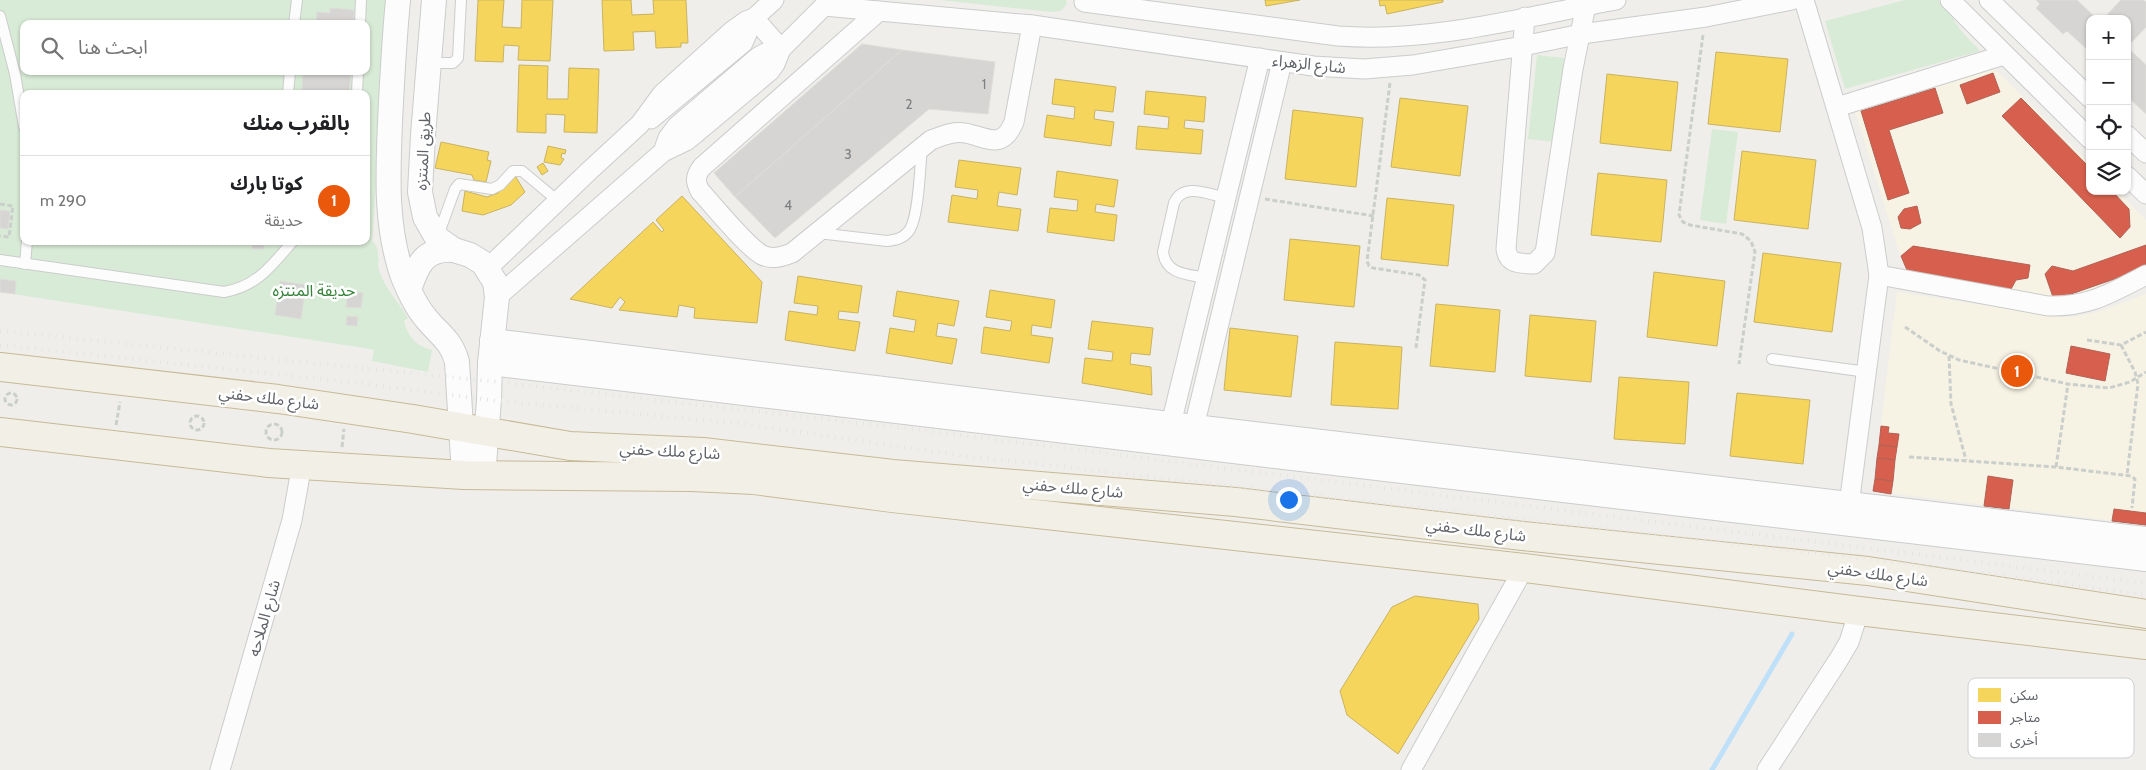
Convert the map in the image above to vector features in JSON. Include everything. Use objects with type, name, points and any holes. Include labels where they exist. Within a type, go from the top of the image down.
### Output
[{"type":"highway","name":"شارع ملك حفني","points":[[0,367],[347,408],[570,446],[703,452],[892,486],[1859,611],[2146,645]]},
{"type":"highway","name":"شارع ملك حفني","points":[[0,432],[269,463],[473,476],[692,476],[1236,502],[1522,536],[1868,571],[2146,614]]},
{"type":"street","name":"طريق المنتزه","points":[[398,0],[393,49],[388,208],[396,254],[409,290],[426,318],[444,336],[455,352],[474,430]]},
{"type":"street","name":"طريق المنتزه","points":[[434,0],[420,177],[422,205],[430,228],[446,244]]},
{"type":"street","points":[[409,290],[415,270],[427,256],[445,250],[446,244],[477,258],[488,268],[640,124],[663,111],[743,42],[754,18],[774,0]]},
{"type":"street","name":"شارع الزهراء","points":[[1084,1],[1338,36],[1366,38],[1440,34],[1536,10],[1586,6],[1616,0]]},
{"type":"street","name":"شارع الزهراء","points":[[827,3],[879,11],[1032,25],[1282,62],[1356,69],[1392,67],[1523,46],[1581,34],[1706,17],[1792,0]]},
{"type":"street","points":[[1804,0],[1872,228],[1879,275],[1849,505]]},
{"type":"street","points":[[1950,0],[2086,135]]},
{"type":"street","points":[[1989,0],[2086,94]]},
{"type":"street","points":[[1084,1],[1088,32]]},
{"type":"street","points":[[497,297],[663,152],[668,138],[677,126],[758,58],[781,48],[827,3]]},
{"type":"street","points":[[1536,10],[1523,46],[1506,249],[1507,257],[1513,262],[1534,264],[1545,254],[1573,69],[1586,6]]},
{"type":"street","points":[[879,11],[696,174],[696,183],[700,191],[751,245],[763,255],[778,258],[792,253],[930,140],[947,134],[965,133],[992,141],[1002,138],[1010,131],[1014,122],[1032,25]]},
{"type":"street","points":[[754,18],[781,48]]},
{"type":"street","points":[[1837,107],[2004,55]]},
{"type":"street","points":[[1171,424],[1260,58]]},
{"type":"street","points":[[1194,427],[1282,62]]},
{"type":"street","points":[[2131,139],[2146,153]]},
{"type":"street","points":[[388,208],[422,205]]},
{"type":"street","name":"طريق المنتزه","points":[[473,476],[474,430],[491,352],[497,297],[495,282],[488,268]]},
{"type":"street","points":[[1879,275],[2048,306],[2069,306],[2090,302],[2146,275]]},
{"type":"street","points":[[491,352],[1171,424],[2146,539]]},
{"type":"street","points":[[491,352],[2146,559]]},
{"type":"street","name":"شارع الملاحه","points":[[220,770],[292,520],[302,464]]},
{"type":"street","points":[[1411,770],[1524,568]]},
{"type":"street","points":[[1767,770],[1839,660],[1849,642],[1859,611]]},
{"type":"lane","points":[[294,20],[297,0]]},
{"type":"lane","points":[[360,20],[361,0]]},
{"type":"lane","points":[[430,63],[453,63],[458,58],[461,0]]},
{"type":"lane","points":[[0,16],[15,74],[20,103]]},
{"type":"lane","points":[[288,90],[290,75]]},
{"type":"lane","points":[[357,90],[358,75]]},
{"type":"lane","points":[[817,233],[886,241],[898,240],[907,234],[913,225],[916,214],[922,146]]},
{"type":"lane","points":[[446,244],[455,189],[460,184],[492,189],[500,185],[513,171],[522,171],[558,201]]},
{"type":"lane","points":[[1206,278],[1174,271],[1164,260],[1163,252],[1174,204],[1177,196],[1184,191],[1192,190],[1226,198]]},
{"type":"lane","points":[[25,264],[27,245]]},
{"type":"lane","points":[[0,260],[224,292],[239,289],[252,283],[264,274],[289,245]]},
{"type":"lane","points":[[1772,359],[1867,372]]},
{"type":"path","points":[[1706,17],[1679,215],[1683,222],[1690,226],[1742,234],[1751,241],[1754,252],[1739,364]]},
{"type":"path","points":[[1392,67],[1367,261],[1369,266],[1419,275],[1425,280],[1416,348]]},
{"type":"path","points":[[1250,196],[1374,216]]},
{"type":"path","points":[[0,204],[13,206],[9,237],[0,236]]},
{"type":"path","points":[[1905,327],[1949,356],[2068,384],[2110,388],[2137,378],[2146,372]]},
{"type":"path","points":[[2087,340],[2121,344],[2146,332]]},
{"type":"path","points":[[2121,344],[2137,378],[2127,475]]},
{"type":"path","points":[[1949,356],[1951,404],[1966,460]]},
{"type":"path","points":[[113,446],[123,382]]},
{"type":"path","points":[[2056,467],[2068,384]]},
{"type":"path","points":[[339,467],[347,408]]},
{"type":"path","points":[[198,415],[205,422],[201,430],[196,430],[190,424],[190,419],[198,415]]},
{"type":"path","points":[[275,424],[282,430],[277,438],[273,439],[268,437],[266,433],[266,428],[275,424]]},
{"type":"path","points":[[1909,457],[2056,467],[2133,476],[2135,479],[2132,508]]},
{"type":"shaded area","points":[[1995,69],[2086,160],[2086,195],[2121,195],[2146,220],[2146,266],[2062,303],[1907,277],[1855,111]]},
{"type":"shaded area","points":[[1897,292],[2063,317],[2074,317],[2101,311],[2146,294],[2146,525],[1873,491]]},
{"type":"green space","name":"حديقة المنتزه","points":[[0,0],[389,0],[372,241],[378,250],[381,276],[408,318],[404,321],[410,336],[421,346],[432,350],[428,372],[372,361],[374,350],[0,292]]},
{"type":"green space","points":[[940,0],[1066,0],[1067,4],[1061,11],[1051,12]]},
{"type":"green space","points":[[1905,0],[1938,0],[1941,2],[1947,8],[1959,28],[1980,51],[1845,89],[1825,21]]},
{"type":"green space","points":[[1537,55],[1564,58],[1555,142],[1528,139]]},
{"type":"green space","points":[[1712,129],[1738,132],[1726,224],[1700,220]]},
{"type":"building: سكن","points":[[478,0],[504,0],[502,27],[521,28],[522,0],[553,0],[550,61],[518,60],[519,46],[504,45],[503,62],[475,61]]},
{"type":"building: سكن","points":[[602,0],[631,0],[632,15],[654,14],[653,0],[686,0],[688,43],[681,43],[681,47],[656,48],[655,31],[633,32],[634,50],[604,51]]},
{"type":"building: سكن","points":[[1265,0],[1300,0],[1266,6]]},
{"type":"building: سكن","points":[[1379,0],[1443,0],[1443,2],[1387,14],[1385,5],[1380,6]]},
{"type":"building: سكن","points":[[1716,52],[1788,59],[1780,132],[1708,124]]},
{"type":"building: سكن","points":[[519,65],[548,66],[547,99],[568,99],[569,68],[599,69],[597,133],[564,132],[565,115],[546,114],[546,133],[517,132]]},
{"type":"building: سكن","points":[[1607,74],[1678,82],[1671,151],[1600,143]]},
{"type":"building: سكن","points":[[1055,79],[1116,87],[1113,112],[1095,110],[1094,119],[1114,122],[1111,146],[1044,137],[1047,115],[1074,119],[1075,107],[1052,104]]},
{"type":"building: سكن","points":[[1146,91],[1206,97],[1204,122],[1185,120],[1184,128],[1203,130],[1201,154],[1136,149],[1138,126],[1168,129],[1169,117],[1144,114]]},
{"type":"building: سكن","points":[[1400,98],[1468,106],[1460,176],[1391,167]]},
{"type":"building: سكن","points":[[1293,110],[1363,118],[1356,187],[1285,179]]},
{"type":"building: سكن","points":[[441,142],[489,152],[487,160],[491,161],[486,182],[474,180],[472,175],[435,168]]},
{"type":"building: سكن","points":[[548,146],[566,150],[565,154],[562,153],[561,158],[564,159],[560,165],[544,162]]},
{"type":"building: سكن","points":[[1742,151],[1816,160],[1808,229],[1734,220]]},
{"type":"building: سكن","points":[[959,160],[1021,168],[1017,195],[999,192],[997,206],[1021,209],[1018,231],[948,222],[952,195],[977,199],[978,190],[955,187]]},
{"type":"building: سكن","points":[[543,163],[548,171],[542,175],[537,167]]},
{"type":"building: سكن","points":[[1057,171],[1118,180],[1114,207],[1096,204],[1095,212],[1117,215],[1114,241],[1047,232],[1050,208],[1077,211],[1078,200],[1054,197]]},
{"type":"building: سكن","points":[[1598,173],[1667,180],[1661,242],[1591,235]]},
{"type":"building: سكن","points":[[514,174],[525,192],[511,205],[483,215],[462,211],[465,191],[487,197],[498,193]]},
{"type":"building: سكن","points":[[682,196],[762,282],[757,323],[694,318],[695,308],[679,305],[677,317],[619,310],[625,302],[620,297],[612,308],[570,299],[653,222],[662,232],[664,230],[656,220]]},
{"type":"building: سكن","points":[[1387,198],[1454,205],[1448,266],[1381,259]]},
{"type":"building: سكن","points":[[1290,239],[1360,246],[1354,307],[1284,300]]},
{"type":"building: سكن","points":[[1763,253],[1841,263],[1832,332],[1754,322]]},
{"type":"building: سكن","points":[[1654,272],[1725,281],[1717,346],[1647,337]]},
{"type":"building: سكن","points":[[798,276],[862,286],[858,313],[839,311],[838,319],[860,322],[855,351],[785,340],[789,311],[817,315],[818,306],[794,303]]},
{"type":"building: سكن","points":[[990,290],[1055,300],[1051,328],[1032,325],[1031,335],[1053,338],[1049,363],[981,353],[984,327],[1010,331],[1012,321],[986,317]]},
{"type":"building: سكن","points":[[897,291],[959,301],[954,326],[938,323],[936,336],[957,339],[952,364],[886,353],[890,328],[914,332],[916,320],[893,316]]},
{"type":"building: سكن","points":[[1436,304],[1500,310],[1495,372],[1430,366]]},
{"type":"building: سكن","points":[[1530,315],[1596,321],[1591,382],[1525,376]]},
{"type":"building: سكن","points":[[1092,321],[1153,328],[1150,355],[1131,353],[1130,364],[1151,367],[1152,395],[1082,383],[1085,358],[1112,361],[1113,352],[1088,349]]},
{"type":"building: سكن","points":[[1230,328],[1298,336],[1291,397],[1224,390]]},
{"type":"building: سكن","points":[[1335,342],[1402,347],[1398,409],[1331,405]]},
{"type":"building: سكن","points":[[1619,377],[1689,382],[1685,444],[1614,439]]},
{"type":"building: سكن","points":[[1737,393],[1810,400],[1803,464],[1730,456]]},
{"type":"building: سكن","points":[[1415,596],[1478,604],[1479,619],[1398,754],[1347,715],[1340,691],[1392,607]]},
{"type":"building: متاجر","points":[[1993,73],[2000,92],[1967,104],[1960,85]]},
{"type":"building: متاجر","points":[[1935,88],[1943,113],[1889,130],[1909,193],[1888,200],[1861,111]]},
{"type":"building: متاجر","points":[[2021,98],[2086,164],[2086,195],[2116,195],[2129,209],[2130,227],[2120,238],[2002,116]]},
{"type":"building: متاجر","points":[[1917,206],[1921,223],[1910,229],[1901,228],[1898,217],[1904,209]]},
{"type":"building: متاجر","points":[[2146,245],[2146,268],[2054,300],[2045,274],[2052,266],[2073,271]]},
{"type":"building: متاجر","points":[[1913,246],[2030,265],[2028,278],[2016,280],[2010,291],[1909,275],[1901,256]]},
{"type":"building: متاجر","points":[[2071,346],[2110,354],[2105,381],[2066,373]]},
{"type":"building: متاجر","points":[[1881,426],[1889,427],[1888,433],[1899,434],[1897,447],[1879,445]]},
{"type":"building: متاجر","points":[[1879,445],[1897,447],[1895,460],[1877,458]]},
{"type":"building: متاجر","points":[[1877,458],[1895,460],[1893,481],[1875,479]]},
{"type":"building: متاجر","points":[[1988,476],[2013,480],[2009,509],[1984,506]]},
{"type":"building: متاجر","points":[[1875,479],[1893,481],[1891,494],[1873,491]]},
{"type":"building: متاجر","points":[[2114,509],[2146,513],[2146,525],[2112,521]]},
{"type":"building: أخرى","points":[[2036,0],[2077,0],[2093,15],[2086,15],[2086,48],[2067,31],[2063,34],[2036,8],[2040,4]]},
{"type":"building: أخرى","points":[[2121,0],[2143,0],[2146,2],[2146,27],[2131,43],[2131,15],[2107,15]]},
{"type":"building: أخرى","points":[[330,8],[354,10],[353,20],[316,20],[317,12],[330,13]]},
{"type":"building: أخرى","points":[[862,44],[902,50],[735,197],[714,173]]},
{"type":"building: أخرى","points":[[902,50],[995,62],[988,114],[929,109],[775,238],[735,197]]},
{"type":"building: أخرى","points":[[2131,51],[2146,65],[2146,114],[2131,100]]},
{"type":"building: أخرى","points":[[303,75],[351,75],[349,90],[302,90]]},
{"type":"building: أخرى","points":[[0,210],[10,211],[8,229],[0,228]]},
{"type":"building: أخرى","points":[[252,245],[264,245],[264,249],[252,249]]},
{"type":"building: أخرى","points":[[0,279],[16,281],[15,294],[0,292]]},
{"type":"building: أخرى","points":[[280,281],[306,285],[301,319],[275,315]]},
{"type":"building: أخرى","points":[[348,291],[363,293],[361,308],[346,307]]},
{"type":"building: أخرى","points":[[347,316],[358,317],[357,326],[346,325]]},
{"type":"waterway","points":[[1712,770],[1792,634]]},
{"type":"railway","points":[[0,331],[490,381],[903,428],[2146,583]]},
{"type":"railway","points":[[0,345],[358,383],[489,400],[735,423],[959,455],[1901,563],[2146,595]]},
{"type":"place","name":"كوتا بارك","points":[[2017,371]]}]
